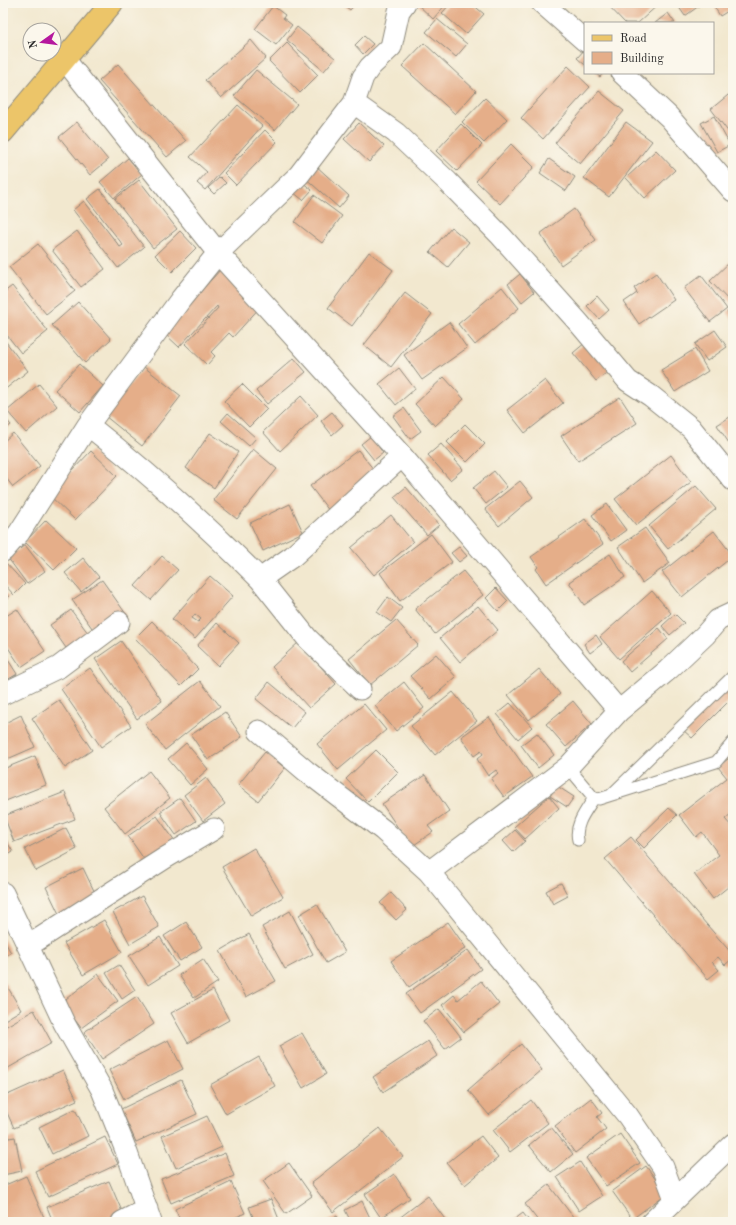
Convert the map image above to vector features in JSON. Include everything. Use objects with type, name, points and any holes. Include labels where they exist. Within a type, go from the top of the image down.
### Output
[{"type":"main road","points":[[3,132],[112,3]]},
{"type":"street","points":[[3,551],[19,533],[88,425],[181,298],[218,253],[299,175],[354,103],[363,77],[370,67],[391,47],[400,11],[405,3]]},
{"type":"street","points":[[542,3],[584,39]]},
{"type":"street","points":[[65,60],[218,253],[402,456],[618,711]]},
{"type":"street","points":[[623,74],[669,117],[733,191]]},
{"type":"street","points":[[354,103],[396,133],[448,182],[501,236],[628,381],[652,396],[691,428],[733,480]]},
{"type":"street","points":[[88,425],[130,458],[218,537],[260,579],[307,638],[360,689]]},
{"type":"street","points":[[260,579],[293,556],[402,456]]},
{"type":"street","points":[[429,872],[568,767],[618,711],[668,670],[705,635],[718,620],[733,613]]},
{"type":"street","points":[[3,694],[59,667],[119,622]]},
{"type":"street","points":[[259,731],[306,771],[383,830],[429,872],[628,1116],[663,1167],[675,1199]]},
{"type":"street","points":[[28,946],[165,858],[214,829]]},
{"type":"street","points":[[3,893],[64,1023],[102,1090],[149,1215],[122,1222]]},
{"type":"street","points":[[652,1222],[733,1144]]},
{"type":"lane","points":[[610,796],[733,676]]},
{"type":"lane","points":[[594,798],[610,796],[716,762],[733,742]]},
{"type":"lane","points":[[568,767],[594,798]]},
{"type":"lane","points":[[578,840],[576,832],[578,826],[594,798]]},
{"type":"building","points":[[341,3],[356,3],[350,10]]},
{"type":"building","points":[[416,3],[447,3],[433,19]]},
{"type":"building","points":[[451,3],[471,3],[484,14],[466,34],[442,13]]},
{"type":"building","points":[[606,3],[660,3],[639,22],[624,22]]},
{"type":"building","points":[[676,3],[703,3],[685,16]]},
{"type":"building","points":[[712,3],[733,3],[733,8],[720,16]]},
{"type":"building","points":[[273,6],[285,15],[283,18],[292,25],[276,45],[255,29]]},
{"type":"building","points":[[668,13],[674,22],[656,22]]},
{"type":"building","points":[[437,19],[467,44],[456,57],[426,32]]},
{"type":"building","points":[[297,27],[335,58],[324,71],[287,40]]},
{"type":"building","points":[[364,36],[373,44],[363,54],[355,45]]},
{"type":"building","points":[[251,40],[266,58],[221,98],[205,80]]},
{"type":"building","points":[[287,43],[318,75],[300,93],[269,61]]},
{"type":"building","points":[[424,43],[476,91],[455,114],[402,66]]},
{"type":"building","points":[[584,50],[584,64],[577,58]]},
{"type":"building","points":[[118,64],[186,141],[167,157],[99,81]]},
{"type":"building","points":[[568,66],[590,87],[543,139],[521,118]]},
{"type":"building","points":[[256,70],[297,104],[275,130],[234,96]]},
{"type":"building","points":[[599,91],[624,111],[580,164],[555,143]]},
{"type":"building","points":[[733,91],[733,131],[730,134],[711,109]]},
{"type":"building","points":[[485,98],[507,119],[484,143],[462,122]]},
{"type":"building","points":[[238,105],[262,126],[205,190],[197,183],[207,172],[190,157]]},
{"type":"building","points":[[714,116],[730,145],[717,152],[701,123]]},
{"type":"building","points":[[77,122],[108,160],[90,175],[59,137]]},
{"type":"building","points":[[626,122],[652,141],[609,197],[584,178]]},
{"type":"building","points":[[359,123],[384,146],[369,162],[344,139]]},
{"type":"building","points":[[461,124],[482,145],[457,171],[436,151]]},
{"type":"building","points":[[265,130],[277,142],[236,185],[224,173]]},
{"type":"building","points":[[511,144],[534,167],[500,204],[476,181]]},
{"type":"building","points":[[656,150],[675,170],[645,198],[626,178]]},
{"type":"building","points":[[128,158],[142,174],[114,198],[100,182]]},
{"type":"building","points":[[549,159],[575,177],[566,191],[540,173]]},
{"type":"building","points":[[314,164],[349,196],[339,208],[303,176]]},
{"type":"building","points":[[220,177],[226,183],[214,194],[208,188]]},
{"type":"building","points":[[139,180],[177,229],[153,248],[115,199]]},
{"type":"building","points":[[302,182],[312,190],[303,200],[293,192]]},
{"type":"building","points":[[100,189],[144,247],[118,268],[73,210],[84,201],[120,247],[123,245],[87,199]]},
{"type":"building","points":[[314,195],[342,216],[322,243],[295,222]]},
{"type":"building","points":[[574,209],[596,240],[561,265],[540,234]]},
{"type":"building","points":[[451,227],[469,242],[448,267],[430,252]]},
{"type":"building","points":[[77,231],[105,269],[81,287],[52,250]]},
{"type":"building","points":[[180,231],[196,248],[172,272],[155,255]]},
{"type":"building","points":[[38,244],[75,291],[46,314],[9,267]]},
{"type":"building","points":[[369,252],[393,270],[352,326],[328,308]]},
{"type":"building","points":[[733,259],[733,303],[732,304],[710,281]]},
{"type":"building","points":[[222,268],[262,305],[233,337],[229,333],[211,352],[215,356],[207,365],[185,344],[218,308],[217,306],[179,347],[163,332]]},
{"type":"building","points":[[656,273],[674,300],[639,324],[624,302],[637,293],[634,288]]},
{"type":"building","points":[[520,274],[534,292],[522,302],[508,284]]},
{"type":"building","points":[[701,275],[727,309],[710,322],[684,288]]},
{"type":"building","points":[[12,286],[48,331],[21,353],[3,330],[3,293]]},
{"type":"building","points":[[502,287],[519,308],[475,345],[458,324]]},
{"type":"building","points":[[405,293],[432,314],[391,367],[364,345]]},
{"type":"building","points":[[597,296],[609,310],[599,319],[587,306]]},
{"type":"building","points":[[78,302],[111,339],[85,363],[52,325]]},
{"type":"building","points":[[733,308],[733,320],[727,312]]},
{"type":"building","points":[[449,322],[467,348],[422,380],[404,355]]},
{"type":"building","points":[[715,330],[727,347],[707,361],[695,344]]},
{"type":"building","points":[[3,338],[28,371],[3,391]]},
{"type":"building","points":[[586,342],[610,370],[596,381],[573,353]]},
{"type":"building","points":[[695,349],[708,371],[675,392],[661,370]]},
{"type":"building","points":[[294,358],[306,372],[267,404],[256,391]]},
{"type":"building","points":[[79,364],[103,386],[80,412],[55,390]]},
{"type":"building","points":[[144,367],[181,396],[142,446],[105,416]]},
{"type":"building","points":[[399,368],[415,389],[396,405],[379,384]]},
{"type":"building","points":[[444,377],[464,399],[435,426],[415,404]]},
{"type":"building","points":[[545,380],[563,403],[525,433],[507,410]]},
{"type":"building","points":[[39,384],[57,406],[26,433],[7,411]]},
{"type":"building","points":[[242,384],[267,409],[249,427],[224,401]]},
{"type":"building","points":[[301,396],[318,415],[280,451],[263,432]]},
{"type":"building","points":[[620,397],[637,423],[578,461],[561,436]]},
{"type":"building","points":[[404,408],[421,431],[410,439],[393,416]]},
{"type":"building","points":[[332,412],[343,425],[332,435],[321,421]]},
{"type":"building","points":[[228,413],[256,438],[249,446],[221,421]]},
{"type":"building","points":[[733,415],[733,449],[717,425]]},
{"type":"building","points":[[3,416],[11,425],[3,431]]},
{"type":"building","points":[[465,424],[485,444],[467,462],[447,442]]},
{"type":"building","points":[[13,433],[40,466],[13,487],[3,474],[3,442]]},
{"type":"building","points":[[210,433],[238,452],[214,488],[186,468]]},
{"type":"building","points":[[371,436],[383,453],[374,460],[361,444]]},
{"type":"building","points":[[441,444],[463,469],[450,480],[428,455]]},
{"type":"building","points":[[253,449],[277,469],[237,519],[213,500]]},
{"type":"building","points":[[358,450],[378,475],[330,512],[310,486]]},
{"type":"building","points":[[91,451],[117,476],[75,520],[49,495]]},
{"type":"building","points":[[671,455],[691,482],[636,525],[615,499]]},
{"type":"building","points":[[494,471],[507,487],[486,504],[473,488]]},
{"type":"building","points":[[520,481],[533,497],[499,526],[485,509]]},
{"type":"building","points":[[696,486],[716,509],[668,549],[649,526]]},
{"type":"building","points":[[406,487],[439,525],[427,535],[394,497]]},
{"type":"building","points":[[290,504],[303,532],[263,551],[250,523]]},
{"type":"building","points":[[607,504],[626,530],[611,541],[592,515]]},
{"type":"building","points":[[391,515],[413,542],[374,575],[351,548]]},
{"type":"building","points":[[585,519],[603,544],[546,584],[536,569],[538,567],[531,557]]},
{"type":"building","points":[[46,520],[76,548],[54,570],[25,542]]},
{"type":"building","points":[[645,528],[670,563],[642,583],[618,547]]},
{"type":"building","points":[[714,531],[733,556],[682,597],[662,572]]},
{"type":"building","points":[[431,534],[452,562],[400,601],[380,573]]},
{"type":"building","points":[[25,545],[45,571],[27,584],[8,558]]},
{"type":"building","points":[[459,547],[467,556],[459,562],[451,553]]},
{"type":"building","points":[[610,554],[625,577],[584,605],[569,582]]},
{"type":"building","points":[[162,556],[178,570],[151,600],[135,586]]},
{"type":"building","points":[[83,558],[99,577],[81,592],[65,573]]},
{"type":"building","points":[[5,562],[25,584],[14,595],[3,583],[3,564]]},
{"type":"building","points":[[463,571],[483,595],[435,634],[415,609]]},
{"type":"building","points":[[210,576],[233,596],[195,639],[172,619]],"holes":[[[195,614],[201,619],[198,622],[192,618]]]},
{"type":"building","points":[[102,580],[126,614],[97,635],[72,600]]},
{"type":"building","points":[[496,588],[508,601],[498,611],[486,598]]},
{"type":"building","points":[[3,590],[9,597],[3,602]]},
{"type":"building","points":[[652,591],[671,613],[619,659],[600,637]]},
{"type":"building","points":[[388,597],[402,608],[391,622],[377,612]]},
{"type":"building","points":[[478,606],[498,630],[460,662],[440,638]]},
{"type":"building","points":[[17,609],[45,651],[21,667],[3,640],[3,618]]},
{"type":"building","points":[[71,610],[88,633],[66,648],[50,625]]},
{"type":"building","points":[[675,614],[684,623],[670,635],[662,626]]},
{"type":"building","points":[[396,620],[418,645],[370,685],[349,659]]},
{"type":"building","points":[[152,621],[198,669],[181,686],[135,638]]},
{"type":"building","points":[[217,623],[239,643],[218,666],[197,646]]},
{"type":"building","points":[[659,628],[668,639],[630,672],[621,661]]},
{"type":"building","points":[[596,635],[602,644],[590,653],[584,644]]},
{"type":"building","points":[[121,641],[162,701],[137,719],[95,659]]},
{"type":"building","points":[[299,642],[336,684],[309,708],[272,667]]},
{"type":"building","points":[[3,652],[17,674],[3,683]]},
{"type":"building","points":[[436,654],[456,677],[431,699],[410,676]]},
{"type":"building","points":[[90,668],[131,726],[101,747],[61,689]]},
{"type":"building","points":[[539,669],[560,694],[529,720],[508,695]]},
{"type":"building","points":[[200,681],[220,706],[165,750],[145,724]]},
{"type":"building","points":[[269,682],[305,712],[292,728],[256,699]]},
{"type":"building","points":[[404,682],[424,708],[396,731],[375,706]]},
{"type":"building","points":[[724,688],[733,697],[692,738],[683,730]]},
{"type":"building","points":[[453,692],[477,721],[435,755],[411,726]]},
{"type":"building","points":[[59,700],[92,750],[65,768],[32,718]]},
{"type":"building","points":[[573,701],[592,724],[566,747],[546,724]]},
{"type":"building","points":[[510,703],[532,727],[518,739],[497,714]]},
{"type":"building","points":[[364,704],[386,730],[338,770],[317,744]]},
{"type":"building","points":[[225,712],[242,737],[208,760],[191,735]]},
{"type":"building","points":[[21,715],[35,747],[3,761],[3,724]]},
{"type":"building","points":[[489,717],[532,777],[504,797],[491,779],[498,773],[496,770],[488,776],[477,759],[483,754],[481,751],[474,756],[461,737]]},
{"type":"building","points":[[537,733],[554,755],[538,768],[521,745]]},
{"type":"building","points":[[186,743],[208,769],[190,785],[168,759]]},
{"type":"building","points":[[376,750],[398,772],[368,802],[346,779]]},
{"type":"building","points":[[265,752],[285,768],[258,801],[238,785]]},
{"type":"building","points":[[733,755],[733,812],[725,819],[733,828],[733,883],[713,899],[694,874],[719,855],[702,832],[696,837],[679,815],[727,778],[718,767]]},
{"type":"building","points":[[35,756],[46,785],[3,802],[3,769]]},
{"type":"building","points":[[149,771],[170,798],[125,834],[104,807]]},
{"type":"building","points":[[425,775],[449,811],[428,826],[433,832],[411,847],[382,804]]},
{"type":"building","points":[[206,778],[225,804],[203,821],[184,795]]},
{"type":"building","points":[[557,786],[574,797],[567,807],[550,796]]},
{"type":"building","points":[[65,792],[75,819],[14,842],[4,816]]},
{"type":"building","points":[[549,796],[559,808],[525,839],[514,827]]},
{"type":"building","points":[[180,798],[196,821],[176,835],[160,812]]},
{"type":"building","points":[[669,808],[677,815],[644,848],[636,840]]},
{"type":"building","points":[[157,816],[175,841],[146,862],[128,836]]},
{"type":"building","points":[[66,828],[77,849],[36,871],[25,849]]},
{"type":"building","points":[[515,830],[525,841],[513,852],[503,841]]},
{"type":"building","points":[[3,835],[13,852],[3,858]]},
{"type":"building","points":[[631,837],[733,955],[733,958],[725,965],[718,957],[712,962],[719,970],[708,979],[605,859]]},
{"type":"building","points":[[254,848],[283,897],[251,916],[222,867]]},
{"type":"building","points":[[83,868],[97,897],[60,916],[46,887]]},
{"type":"building","points":[[561,883],[568,896],[553,904],[546,891]]},
{"type":"building","points":[[391,893],[407,910],[396,920],[380,903]]},
{"type":"building","points":[[142,896],[159,927],[130,944],[113,912]]},
{"type":"building","points":[[317,904],[345,952],[326,963],[299,915]]},
{"type":"building","points":[[290,911],[313,954],[285,969],[262,927]]},
{"type":"building","points":[[104,920],[122,952],[83,975],[64,943]]},
{"type":"building","points":[[186,922],[202,947],[180,961],[164,936]]},
{"type":"building","points":[[448,922],[466,948],[409,987],[391,961]]},
{"type":"building","points":[[249,934],[276,981],[246,997],[220,951]]},
{"type":"building","points":[[160,937],[178,966],[148,985],[129,956]]},
{"type":"building","points":[[3,938],[11,953],[3,957]]},
{"type":"building","points":[[468,950],[481,969],[420,1013],[406,994]]},
{"type":"building","points":[[203,959],[218,982],[194,998],[179,975]]},
{"type":"building","points":[[119,965],[135,990],[122,999],[106,973]]},
{"type":"building","points":[[98,974],[118,1001],[81,1028],[62,1002]]},
{"type":"building","points":[[3,979],[21,1010],[3,1021]]},
{"type":"building","points":[[481,981],[499,1004],[464,1032],[442,1005],[454,995],[458,1000]]},
{"type":"building","points":[[213,990],[229,1020],[188,1043],[171,1013]]},
{"type":"building","points":[[137,997],[154,1024],[102,1059],[84,1032]]},
{"type":"building","points":[[439,1009],[461,1037],[445,1049],[423,1021]]},
{"type":"building","points":[[34,1010],[52,1043],[3,1071],[3,1028]]},
{"type":"building","points":[[302,1033],[326,1074],[303,1088],[279,1046]]},
{"type":"building","points":[[168,1040],[183,1069],[124,1099],[109,1070]]},
{"type":"building","points":[[428,1041],[437,1056],[383,1092],[373,1077]]},
{"type":"building","points":[[521,1044],[542,1070],[489,1115],[468,1090]]},
{"type":"building","points":[[259,1057],[275,1086],[226,1114],[210,1085]]},
{"type":"building","points":[[63,1070],[77,1100],[14,1128],[3,1104],[3,1097]]},
{"type":"building","points":[[181,1080],[197,1114],[136,1142],[121,1109]]},
{"type":"building","points":[[591,1098],[602,1113],[597,1117],[606,1129],[575,1153],[555,1126]]},
{"type":"building","points":[[531,1100],[548,1123],[510,1152],[493,1130]]},
{"type":"building","points":[[75,1109],[88,1136],[52,1154],[39,1127]]},
{"type":"building","points":[[207,1116],[222,1147],[176,1168],[162,1136]]},
{"type":"building","points":[[551,1127],[573,1154],[551,1172],[529,1145]]},
{"type":"building","points":[[380,1128],[403,1157],[333,1212],[311,1183]]},
{"type":"building","points":[[620,1134],[640,1163],[606,1186],[586,1158]]},
{"type":"building","points":[[481,1136],[498,1158],[465,1185],[447,1163]]},
{"type":"building","points":[[15,1137],[22,1171],[3,1175],[3,1139]]},
{"type":"building","points":[[105,1137],[118,1164],[48,1197],[35,1171]]},
{"type":"building","points":[[225,1153],[234,1176],[171,1203],[161,1179]]},
{"type":"building","points":[[580,1162],[602,1196],[579,1211],[557,1177]]},
{"type":"building","points":[[289,1163],[312,1196],[286,1214],[263,1181]]},
{"type":"building","points":[[646,1166],[666,1194],[632,1219],[612,1191]]},
{"type":"building","points":[[394,1174],[410,1198],[381,1218],[365,1194]]},
{"type":"building","points":[[26,1176],[46,1222],[3,1222],[3,1186]]},
{"type":"building","points":[[109,1181],[124,1216],[111,1222],[53,1222],[47,1207]]},
{"type":"building","points":[[231,1182],[245,1213],[226,1222],[181,1222],[175,1209]]},
{"type":"building","points":[[549,1185],[577,1222],[539,1222],[525,1204]]},
{"type":"building","points":[[428,1196],[447,1222],[394,1222]]},
{"type":"building","points":[[271,1199],[280,1222],[255,1222],[249,1207]]},
{"type":"building","points":[[362,1201],[372,1222],[351,1222],[345,1210]]},
{"type":"building","points":[[523,1213],[530,1222],[511,1222]]},
{"type":"building","points":[[337,1216],[340,1222],[326,1222]]}]
